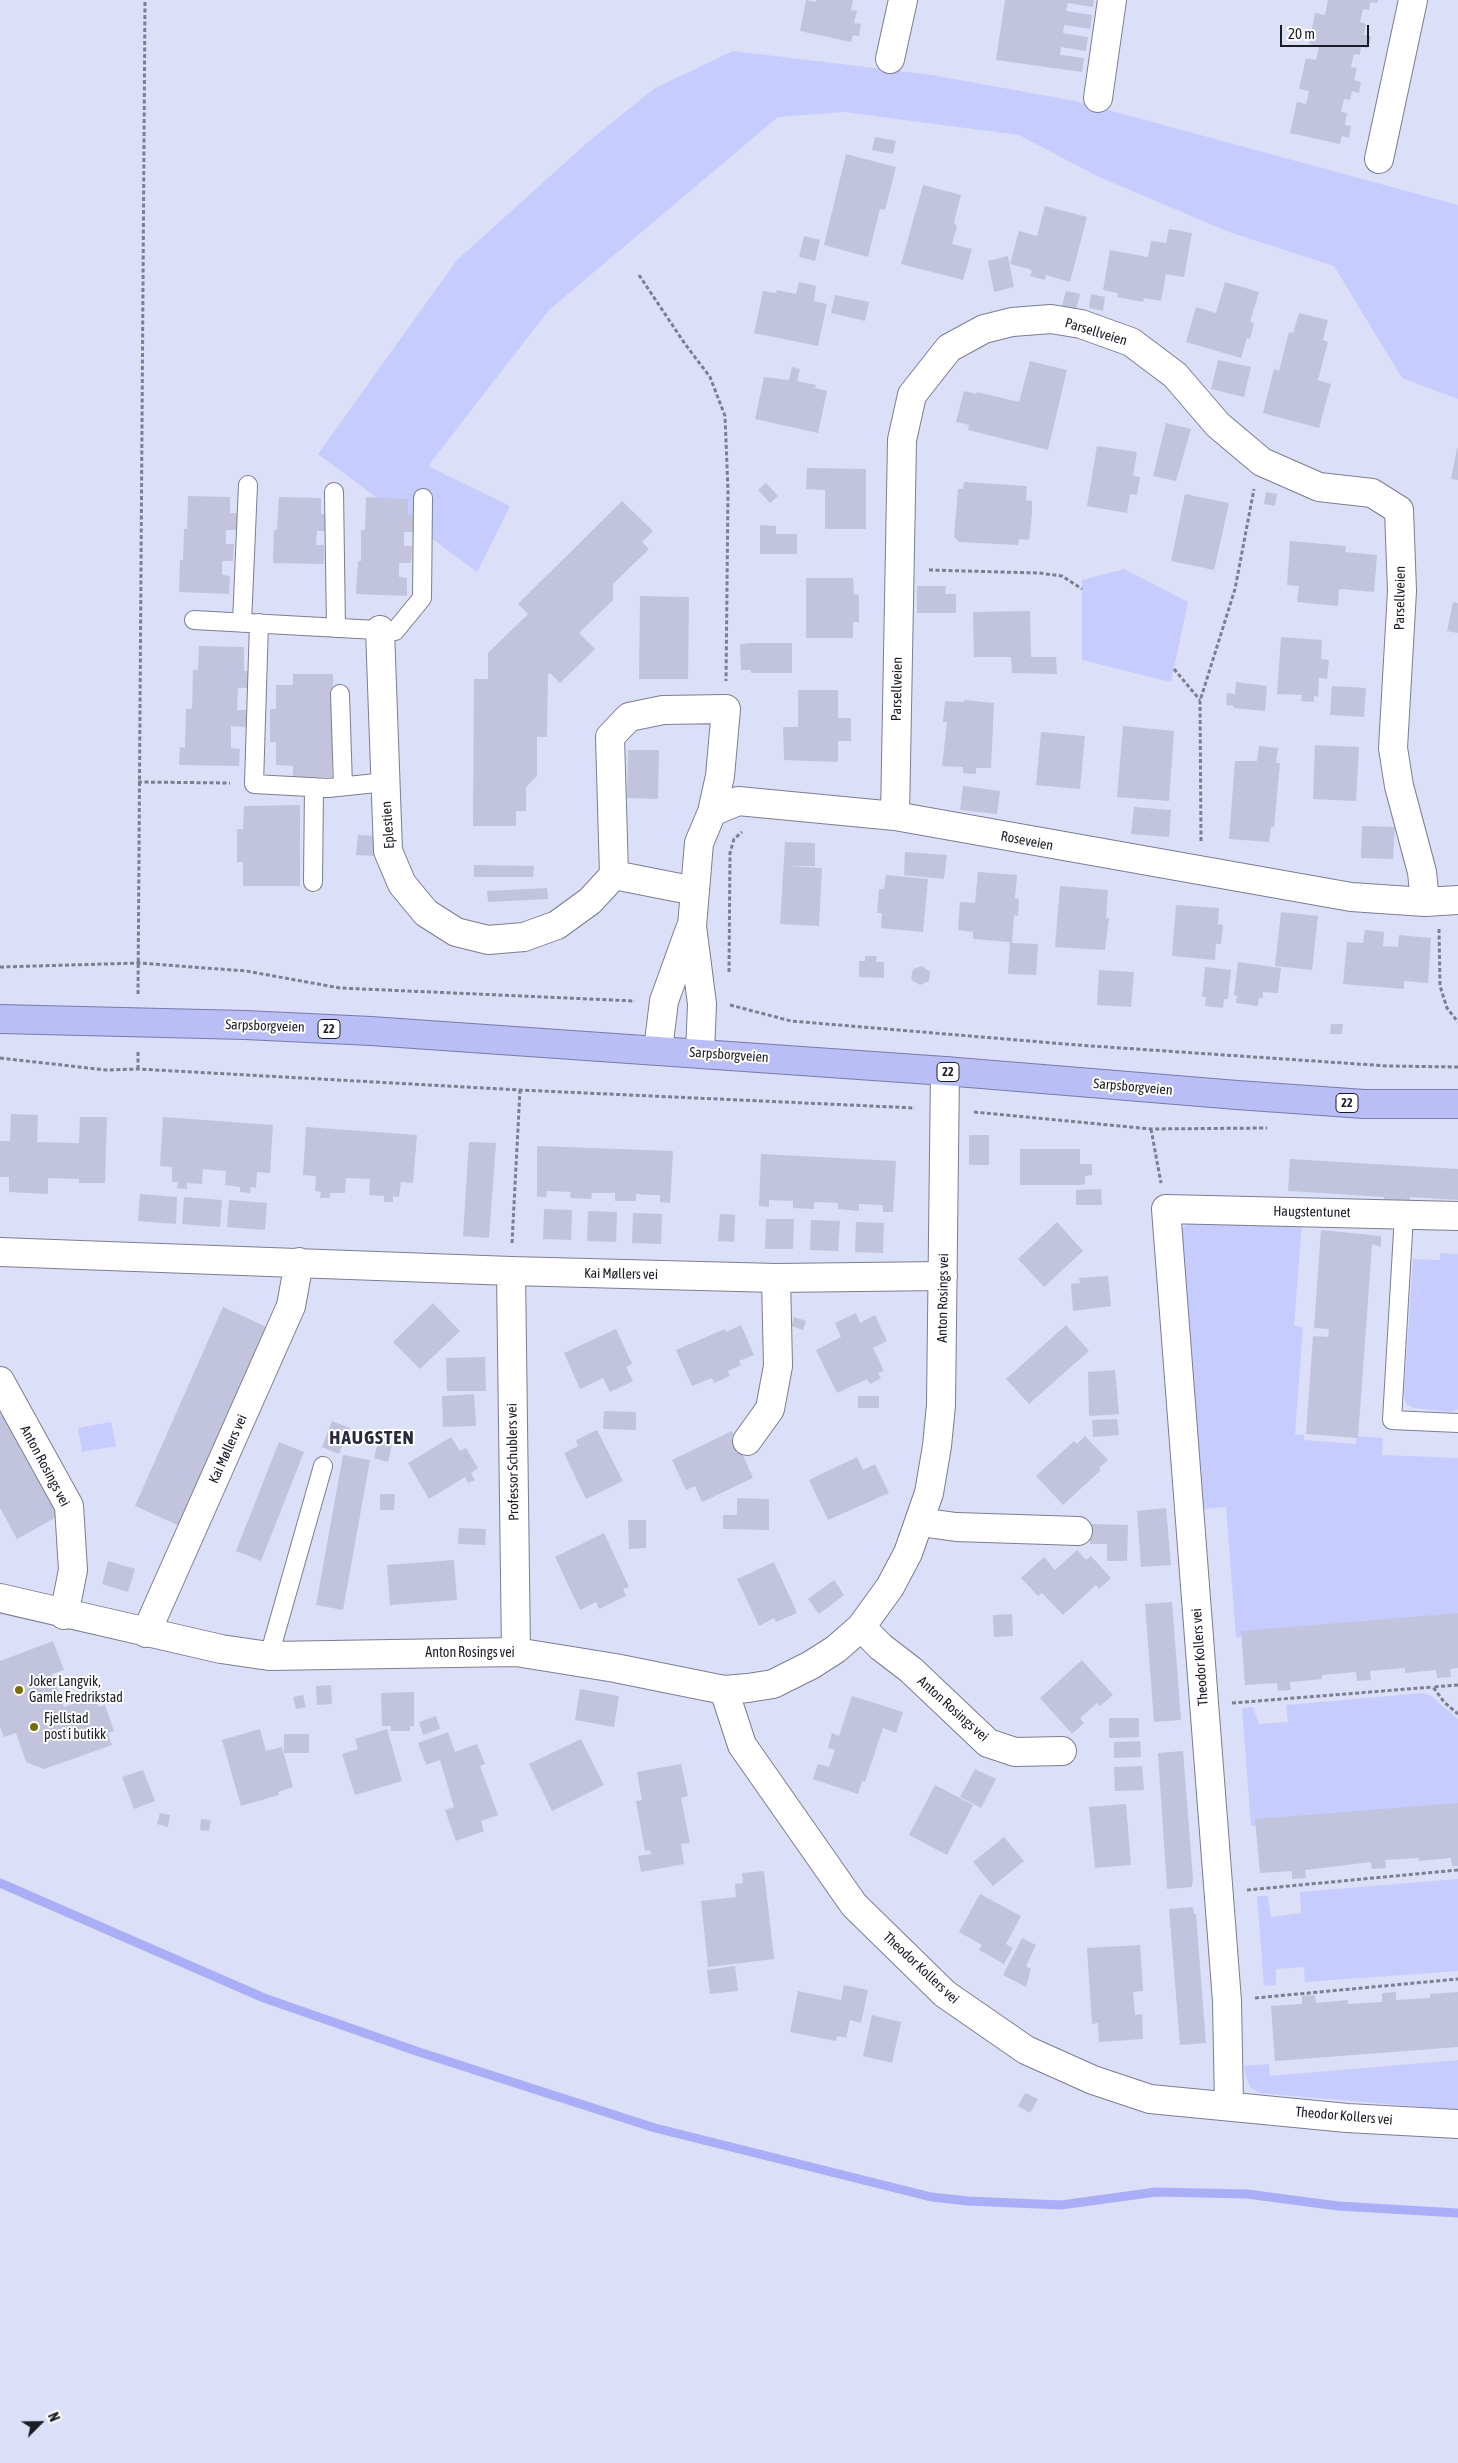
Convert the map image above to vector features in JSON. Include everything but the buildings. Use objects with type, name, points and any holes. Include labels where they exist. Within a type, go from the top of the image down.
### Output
[{"type":"highway","name":"Sarpsborgveien","points":[[0,1019],[352,1030],[700,1053],[1354,1103],[1458,1104]]},
{"type":"street","points":[[890,58],[903,0]]},
{"type":"street","points":[[1098,98],[1112,0]]},
{"type":"street","points":[[1378,159],[1413,0]]},
{"type":"street","name":"Parsellveien","points":[[894,816],[902,440],[912,394],[949,348],[984,329],[1012,322],[1051,319],[1081,324],[1131,342],[1175,375],[1218,425],[1262,462],[1319,487],[1372,494],[1399,510],[1402,591],[1393,748],[1399,786],[1422,872],[1440,901]]},
{"type":"street","name":"Eplestien","points":[[380,630],[388,851],[402,884],[426,914],[456,932],[488,940],[524,937],[557,925],[590,901],[614,875]]},
{"type":"street","points":[[695,891],[614,875],[610,736],[629,717],[663,710],[726,709],[720,776],[712,812],[699,843],[695,891],[692,926],[702,1004],[700,1053]]},
{"type":"street","name":"Roseveien","points":[[712,812],[738,801],[894,816],[1201,872],[1351,897],[1440,901]]},
{"type":"street","points":[[658,1050],[664,1001],[692,926]]},
{"type":"street","name":"Anton Rosings vei","points":[[0,1598],[220,1649],[269,1656],[516,1652],[615,1668],[724,1690],[773,1684],[836,1649],[861,1628],[890,1587],[908,1553],[929,1493],[937,1446],[941,1405],[945,1071]]},
{"type":"street","name":"Haugstentunet","points":[[1166,1209],[1458,1216]]},
{"type":"street","name":"Theodor Kollers vei","points":[[1166,1209],[1227,2000],[1229,2105]]},
{"type":"street","name":"Kai Møllers vei","points":[[0,1252],[511,1271],[776,1278],[943,1276]]},
{"type":"street","name":"Kai Møllers vei","points":[[146,1633],[291,1306],[299,1262]]},
{"type":"street","name":"Professor Schublers vei","points":[[511,1271],[516,1652]]},
{"type":"street","points":[[747,1441],[770,1409],[778,1366],[776,1278]]},
{"type":"street","name":"Anton Rosings vei","points":[[0,1381],[69,1506],[73,1570],[64,1614]]},
{"type":"street","points":[[920,1522],[956,1527],[1078,1530]]},
{"type":"street","name":"Anton Rosings vei","points":[[861,1628],[881,1647],[911,1670],[988,1743],[1015,1752],[1062,1751]]},
{"type":"street","name":"Theodor Kollers vei","points":[[724,1690],[742,1745],[854,1905],[945,1994],[1026,2050],[1094,2080],[1150,2099],[1229,2105],[1347,2118],[1458,2124]]},
{"type":"lane","points":[[248,485],[254,784],[314,787],[386,782]]},
{"type":"lane","points":[[334,492],[336,628]]},
{"type":"lane","points":[[194,620],[395,631],[422,598],[423,498]]},
{"type":"lane","points":[[340,694],[343,786]]},
{"type":"lane","points":[[313,882],[314,787]]},
{"type":"lane","points":[[1404,1214],[1392,1420],[1458,1423]]},
{"type":"lane","points":[[269,1656],[323,1466]]},
{"type":"path","points":[[138,999],[138,782],[146,0]]},
{"type":"path","points":[[639,275],[685,344],[710,377],[724,416],[728,491],[726,709]]},
{"type":"path","points":[[1201,872],[1200,700],[1235,589],[1255,482],[1262,462]]},
{"type":"path","points":[[900,570],[1039,573],[1062,576],[1082,589]]},
{"type":"path","points":[[1174,669],[1200,700]]},
{"type":"path","points":[[138,782],[254,784]]},
{"type":"path","points":[[729,977],[730,853],[734,839],[745,829]]},
{"type":"path","points":[[1440,901],[1440,986],[1447,1008],[1458,1022]]},
{"type":"path","points":[[0,967],[139,963],[246,971],[340,988],[636,1001]]},
{"type":"path","points":[[729,996],[729,1005]]},
{"type":"path","points":[[722,1005],[729,1005],[791,1022],[1388,1066],[1458,1067]]},
{"type":"path","points":[[138,1069],[139,1043]]},
{"type":"path","points":[[0,1058],[106,1070],[138,1069],[520,1090],[944,1109],[1151,1129],[1270,1128]]},
{"type":"path","points":[[511,1271],[520,1090]]},
{"type":"path","points":[[1151,1129],[1166,1209]]},
{"type":"path","points":[[1204,1705],[1458,1685]]},
{"type":"path","points":[[1433,1687],[1444,1702],[1458,1714]]},
{"type":"path","points":[[1218,1893],[1458,1870]]},
{"type":"path","points":[[1227,2000],[1458,1979]]},
{"type":"shaded area","points":[[733,51],[932,75],[1075,101],[1458,205],[1458,399],[1402,378],[1334,266],[1229,232],[1097,176],[1019,135],[844,112],[778,117],[549,310],[428,466],[510,506],[477,572],[318,454],[457,260],[588,142],[655,88]]},
{"type":"shaded area","points":[[1124,569],[1188,602],[1171,682],[1082,660],[1082,580]]},
{"type":"shaded area","points":[[1192,1220],[1302,1222],[1294,1326],[1303,1327],[1295,1434],[1304,1435],[1304,1440],[1356,1444],[1357,1436],[1383,1438],[1382,1455],[1458,1458],[1458,1617],[1236,1637],[1226,1507],[1202,1509],[1180,1230]]},
{"type":"shaded area","points":[[1440,1253],[1458,1254],[1458,1409],[1451,1412],[1413,1408],[1406,1404],[1404,1394],[1413,1259],[1440,1260]]},
{"type":"shaded area","points":[[111,1422],[116,1446],[82,1452],[78,1428]]},
{"type":"shaded area","points":[[1423,1693],[1431,1696],[1458,1719],[1458,1810],[1251,1826],[1242,1708],[1253,1707],[1259,1724],[1288,1722],[1286,1705]]},
{"type":"shaded area","points":[[1458,1879],[1458,1971],[1305,1982],[1304,1967],[1276,1969],[1276,1985],[1264,1986],[1257,1896],[1268,1896],[1271,1917],[1301,1913],[1300,1892]]},
{"type":"shaded area","points":[[1458,2060],[1458,2110],[1259,2093],[1251,2088],[1244,2066],[1269,2064],[1270,2076]]},
{"type":"waterway","points":[[0,1883],[264,1998],[419,2052],[655,2128],[931,2197],[968,2201],[1061,2205],[1156,2192],[1247,2194],[1338,2206],[1458,2213]]},
{"type":"place","name":"Joker Langvik, Gamle Fredrikstad","points":[[19,1690]]},
{"type":"place","name":"Fjellstad post i butikk","points":[[34,1727]]},
{"type":"district","name":"HAUGSTEN","points":[[372,1438]]}]
